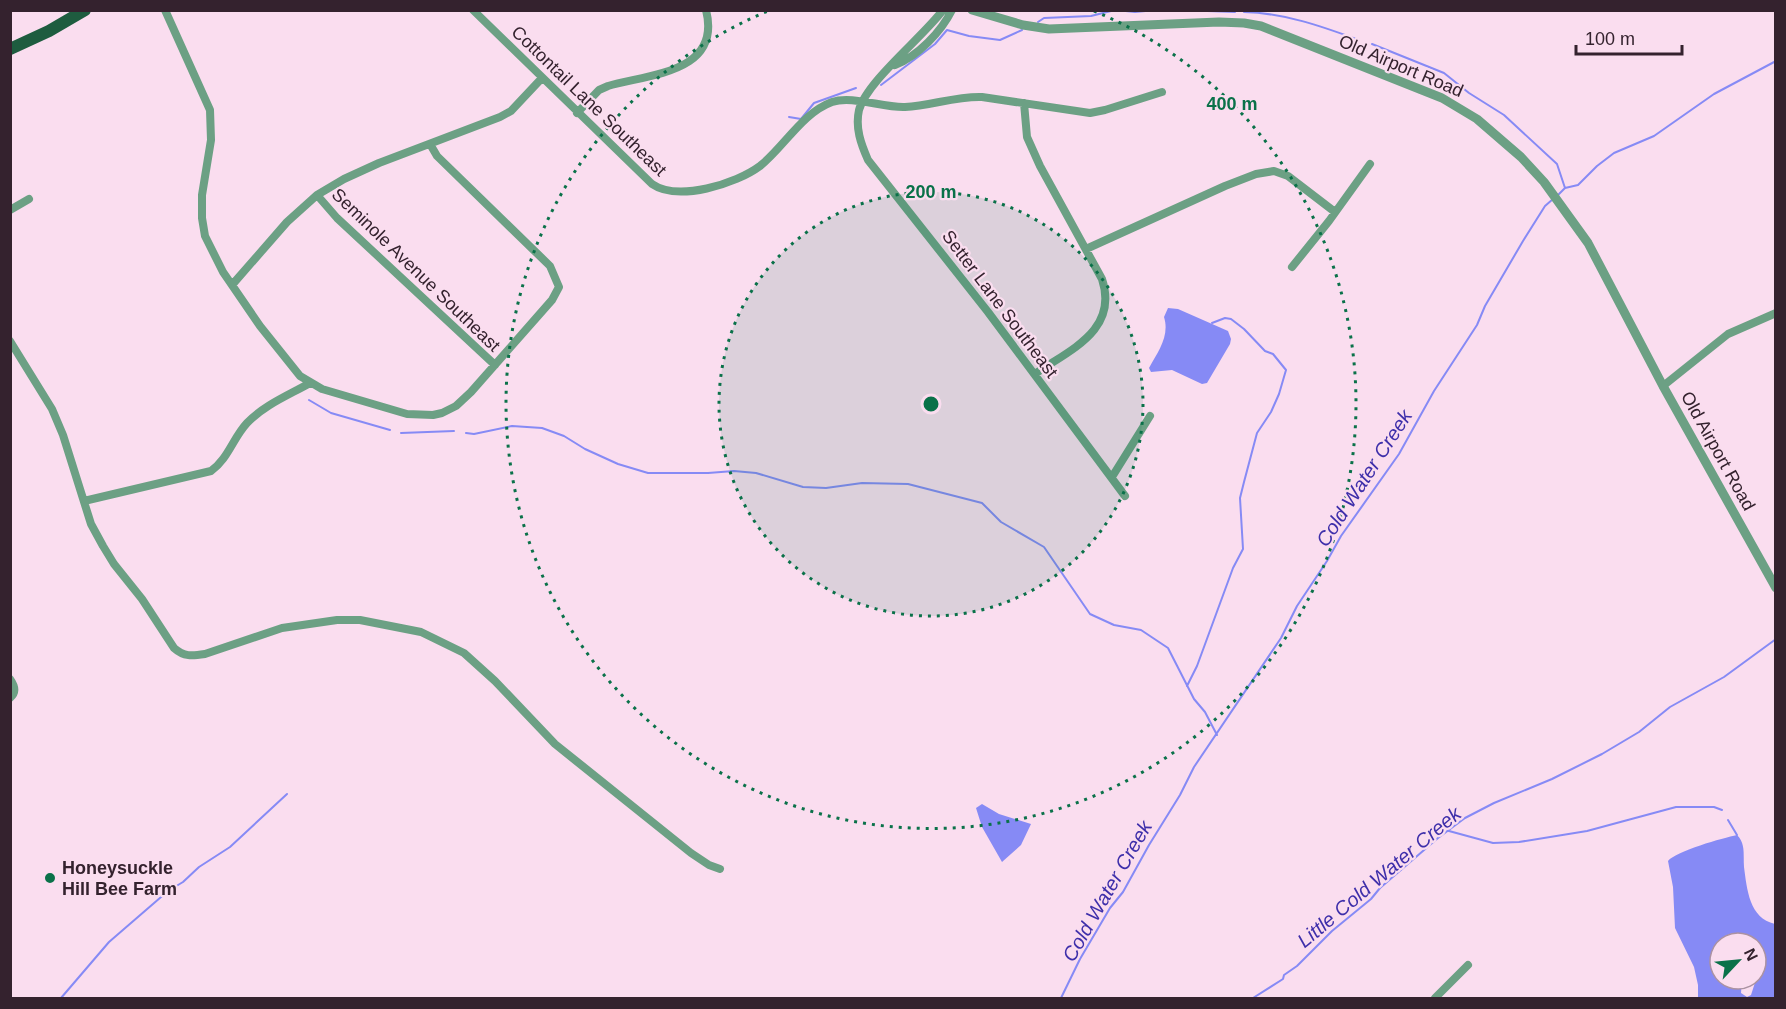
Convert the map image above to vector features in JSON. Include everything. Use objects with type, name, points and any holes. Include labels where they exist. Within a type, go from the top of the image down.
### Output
[{"type":"main road","points":[[10,49],[77,12]]},
{"type":"street","points":[[165,10],[210,110],[211,140],[202,195],[202,218],[210,249],[232,285],[291,366],[310,383],[407,414],[433,415],[456,406],[495,366],[552,300],[559,287],[550,266],[437,156],[430,144]]},
{"type":"street","name":"Cottontail Lane Southeast","points":[[473,10],[652,184],[659,189],[680,193],[694,192],[714,186],[759,166],[807,119],[835,101],[905,107],[967,96],[1090,113],[1162,92]]},
{"type":"street","points":[[577,113],[599,90],[608,86],[666,72],[688,64],[695,57],[707,36],[709,21],[706,10]]},
{"type":"street","name":"Setter Lane Southeast","points":[[943,10],[873,85],[862,102],[858,124],[859,141],[868,160],[1035,374],[1125,496]]},
{"type":"street","name":"Setter Lane Southeast","points":[[891,67],[908,60],[941,27],[952,10]]},
{"type":"street","name":"Old Airport Road","points":[[972,10],[1022,25],[1049,29],[1219,22],[1261,26],[1442,98],[1476,119],[1500,137],[1544,182],[1588,243],[1663,386],[1776,588]]},
{"type":"street","points":[[232,285],[287,222],[317,195],[344,179],[379,163],[500,117],[511,111],[542,78]]},
{"type":"street","points":[[1024,103],[1027,137],[1040,166],[1086,249],[1105,289],[1106,299],[1103,315],[1090,336],[1035,374]]},
{"type":"street","points":[[1292,267],[1370,164]]},
{"type":"street","points":[[1086,249],[1225,186],[1256,174],[1274,171],[1288,176],[1335,212]]},
{"type":"street","name":"Seminole Avenue Southeast","points":[[317,195],[337,218],[495,366]]},
{"type":"street","points":[[10,210],[29,199]]},
{"type":"street","points":[[1663,386],[1723,338],[1776,313]]},
{"type":"street","points":[[10,340],[52,410],[63,435],[91,524],[108,555],[181,654],[194,656],[205,654],[282,628],[337,620],[360,620],[422,632],[464,653],[495,681],[555,744],[691,853],[709,866],[720,869]]},
{"type":"street","points":[[84,501],[211,471],[222,462],[240,431],[255,416],[310,383]]},
{"type":"street","points":[[1112,477],[1150,416]]},
{"type":"street","points":[[10,679],[15,691],[10,698]]},
{"type":"street","points":[[1435,999],[1468,965]]},
{"type":"shaded area","points":[[1168,308],[1178,309],[1228,331],[1230,344],[1207,383],[1202,384],[1172,370],[1151,372],[1149,368],[1164,337],[1164,317]]},
{"type":"shaded area","points":[[982,804],[999,814],[1031,824],[1021,845],[1002,862],[982,827],[976,808]]},
{"type":"shaded area","points":[[1737,835],[1742,842],[1746,884],[1751,902],[1760,916],[1775,924],[1775,998],[1698,998],[1694,967],[1675,928],[1673,887],[1668,861],[1690,849]]},
{"type":"waterway","points":[[1038,22],[1044,18],[1091,16],[1115,10]]},
{"type":"waterway","points":[[1116,10],[1135,12],[1156,10]]},
{"type":"waterway","points":[[1180,10],[1235,12]]},
{"type":"waterway","points":[[1244,12],[1288,18],[1359,40]]},
{"type":"waterway","points":[[881,85],[935,44],[947,30],[969,36],[1000,40],[1022,30]]},
{"type":"waterway","points":[[1372,44],[1444,73],[1469,93],[1504,115],[1557,164],[1565,188]]},
{"type":"waterway","name":"Cold Water Creek","points":[[1558,195],[1565,188],[1578,185],[1614,153],[1654,136],[1714,94],[1776,61]]},
{"type":"waterway","points":[[789,117],[801,119],[814,103],[856,88]]},
{"type":"waterway","name":"Cold Water Creek","points":[[1061,998],[1080,959],[1110,908],[1123,892],[1194,767],[1281,638],[1297,606],[1341,536],[1399,454],[1434,391],[1477,325],[1485,306],[1523,241],[1545,206],[1553,199]]},
{"type":"waterway","points":[[1187,686],[1197,666],[1233,568],[1243,549],[1240,498],[1257,433],[1271,412],[1286,370],[1273,354],[1265,351],[1231,319],[1225,318],[1212,323]]},
{"type":"waterway","points":[[309,400],[331,413],[390,430]]},
{"type":"waterway","points":[[466,433],[474,434],[512,426],[542,428],[564,436],[585,449],[618,464],[648,473],[734,471],[756,473],[803,487],[826,488],[862,483],[908,484],[982,503],[1001,522],[1044,547],[1090,614],[1114,625],[1141,630],[1168,648],[1194,699],[1205,712],[1217,735]]},
{"type":"waterway","points":[[401,433],[454,431]]},
{"type":"waterway","name":"Little Cold Water Creek","points":[[1253,998],[1283,979],[1284,975],[1371,899],[1380,888],[1465,818],[1602,754],[1639,732],[1670,707],[1724,677],[1776,639]]},
{"type":"waterway","points":[[61,998],[109,942],[168,891],[230,847],[287,794]]},
{"type":"waterway","points":[[1449,831],[1493,843],[1519,842],[1587,831],[1676,807],[1714,807],[1722,810]]},
{"type":"waterway","points":[[1728,820],[1737,835]]},
{"type":"place","name":"Honeysuckle Hill Bee Farm","points":[[50,878]]}]
